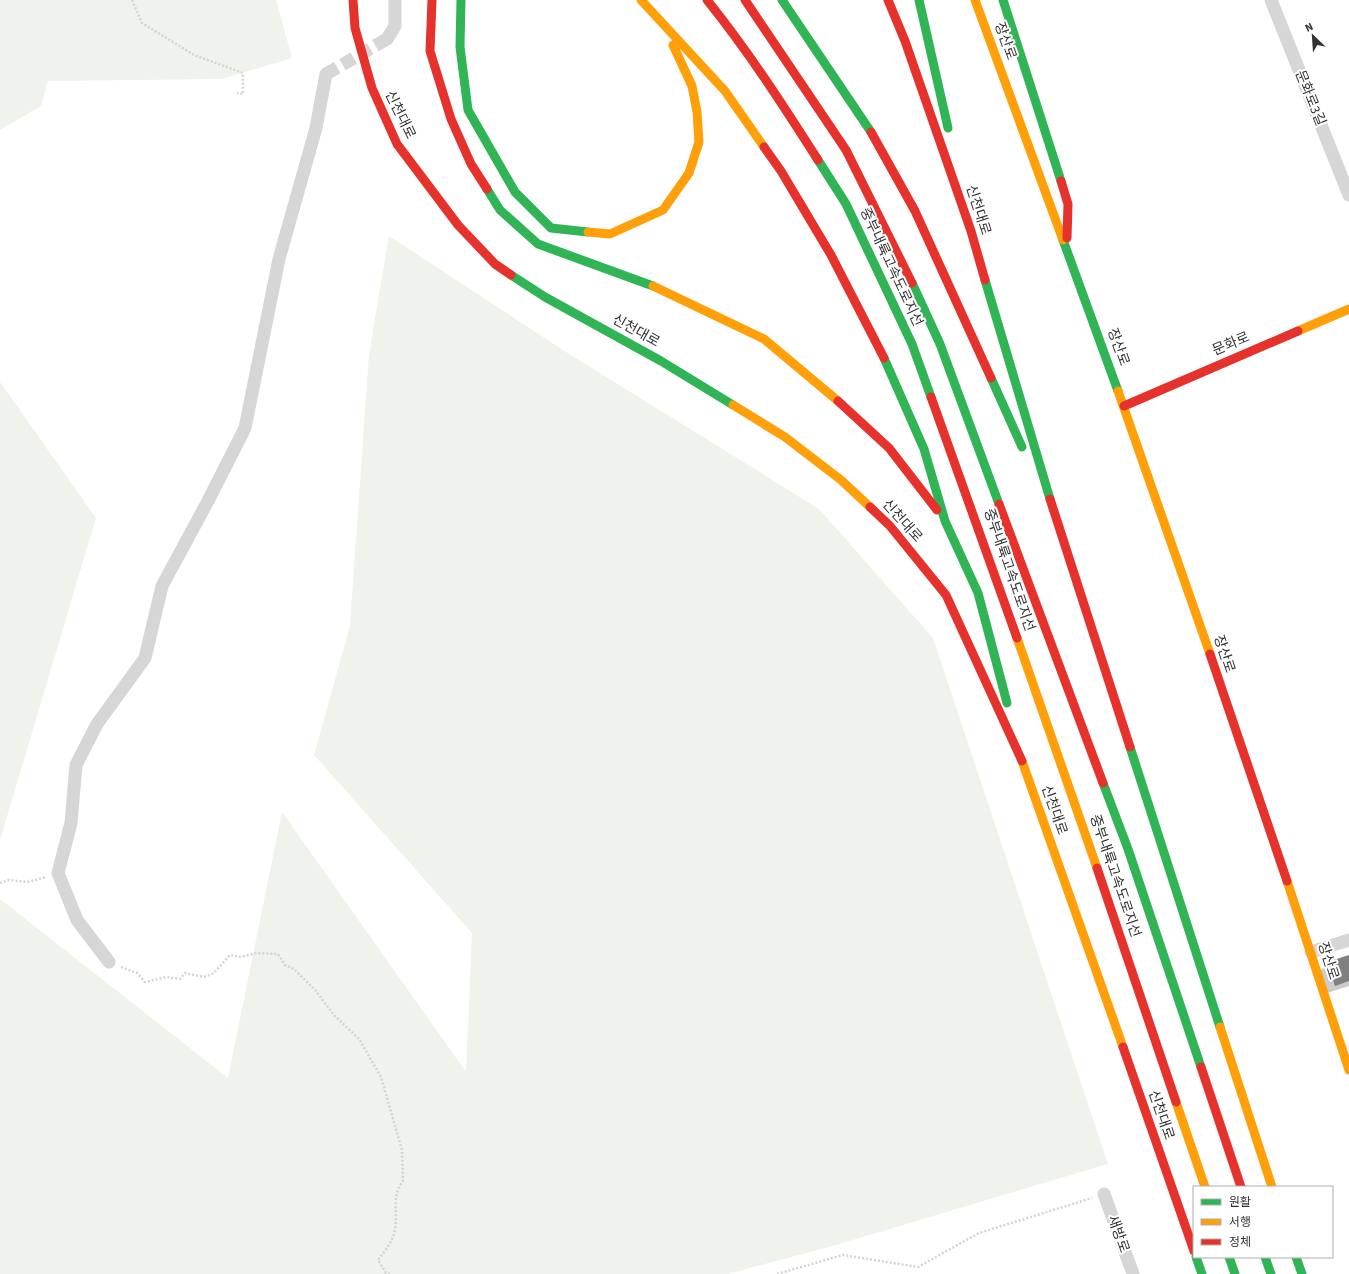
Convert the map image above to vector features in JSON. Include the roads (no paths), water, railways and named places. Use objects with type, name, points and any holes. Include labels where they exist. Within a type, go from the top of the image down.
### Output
[{"type":"main road","name":"신천대로","points":[[353,0],[355,28],[372,88],[397,144],[458,225],[495,264],[545,297],[661,361],[785,437],[841,480],[890,526],[946,595],[1022,758],[1193,1248]]},
{"type":"main road","points":[[432,0],[430,51],[451,119],[471,164],[500,210],[538,244],[657,287],[764,339],[828,391],[889,448],[945,521]]},
{"type":"main road","points":[[460,0],[460,47],[468,110],[515,192],[551,228],[610,234],[663,210],[689,173],[698,142],[697,112],[692,86],[678,52],[650,10]]},
{"type":"main road","points":[[640,0],[725,91],[781,171],[831,254],[881,352],[924,449],[945,521],[978,593],[1022,758]]},
{"type":"main road","name":"중부내륙고속도로지선","points":[[707,0],[731,30],[785,108],[846,204],[912,344],[1048,723],[1205,1186]]},
{"type":"main road","name":"중부내륙고속도로지선","points":[[745,0],[846,150],[901,258],[940,344],[1128,849],[1241,1186]]},
{"type":"main road","points":[[782,0],[872,133],[915,211],[1025,454]]},
{"type":"main road","name":"신천대로","points":[[888,0],[905,40],[971,231],[994,314],[1060,532],[1272,1186]]},
{"type":"main road","points":[[919,0],[971,231]]},
{"type":"main road","name":"장산로","points":[[975,0],[1124,406],[1311,952],[1349,1070]]},
{"type":"main road","name":"장산로","points":[[1003,0],[1068,204],[1067,248]]},
{"type":"main road","name":"문화로","points":[[1124,406],[1349,308]]},
{"type":"main road","points":[[1031,468],[1060,532]]},
{"type":"main road","points":[[1196,1258],[1202,1274]]},
{"type":"main road","points":[[1229,1258],[1235,1274]]},
{"type":"main road","points":[[1265,1258],[1271,1274]]},
{"type":"main road","points":[[1296,1258],[1302,1274]]},
{"type":"street","points":[[387,39],[395,26],[395,0]]},
{"type":"street","name":"문화로3길","points":[[1271,0],[1349,195]]},
{"type":"street","points":[[109,962],[77,920],[58,873],[71,823],[76,765],[96,724],[146,658],[162,586],[208,502],[245,428],[279,259],[316,128],[326,74]]},
{"type":"street","points":[[1311,952],[1349,940]]},
{"type":"street","name":"새방로","points":[[1104,1194],[1133,1274]]},
{"type":"tunnel","points":[[326,74],[387,39]]}]
